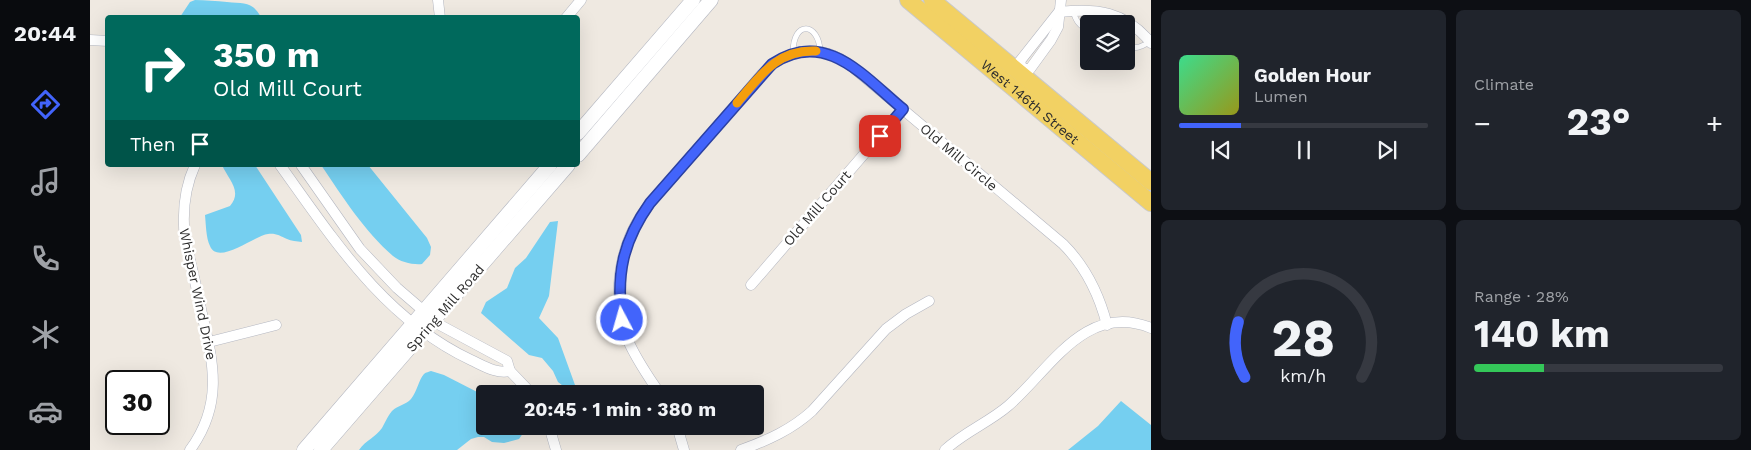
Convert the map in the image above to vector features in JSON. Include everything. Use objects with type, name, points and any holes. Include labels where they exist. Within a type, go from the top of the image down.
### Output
[{"type":"main road","name":"West 146th Street","points":[[908,0],[1017,75],[1151,182]]},
{"type":"main road","name":"West 146th Street","points":[[932,0],[1017,75],[1151,203]]},
{"type":"street","points":[[438,0],[440,15]]},
{"type":"street","points":[[568,15],[581,0]]},
{"type":"street","points":[[580,132],[693,0]]},
{"type":"street","points":[[580,152],[711,0]]},
{"type":"street","points":[[1017,75],[1020,61],[1059,12],[1061,0]]},
{"type":"street","points":[[1059,12],[1097,10],[1114,15],[1134,26],[1151,42]]},
{"type":"street","points":[[90,40],[105,41]]},
{"type":"street","name":"Old Mill Circle","points":[[654,385],[634,353],[622,320],[619,283],[625,250],[641,216],[650,203],[761,75],[781,58],[793,53],[806,51],[820,51],[840,58],[850,65],[1071,251],[1094,286],[1102,305],[1107,325]]},
{"type":"street","name":"Old Mill Court","points":[[751,285],[903,109]]},
{"type":"street","name":"Whisper Wind Drive","points":[[190,450],[204,427],[213,398],[214,374],[209,342],[185,239],[183,220],[184,198],[194,167]]},
{"type":"street","points":[[281,167],[350,261],[375,288],[419,328],[447,348],[500,373],[510,372]]},
{"type":"street","points":[[302,167],[360,250],[396,288],[429,316],[507,361],[510,372],[523,385]]},
{"type":"street","name":"Spring Mill Road","points":[[321,450],[548,167]]},
{"type":"street","name":"Spring Mill Road","points":[[429,316],[566,167]]},
{"type":"street","points":[[741,450],[780,435],[802,421],[886,329],[906,314],[930,301]]},
{"type":"street","points":[[945,450],[964,434],[1008,406],[1076,338],[1099,326],[1126,323],[1139,324],[1151,328]]},
{"type":"street","points":[[209,342],[276,325]]},
{"type":"street","name":"Spring Mill Road","points":[[304,450],[419,328]]},
{"type":"street","points":[[552,435],[556,450]]},
{"type":"street","points":[[680,435],[684,450]]},
{"type":"lane","points":[[1073,11],[1080,26]]},
{"type":"lane","points":[[793,53],[794,38],[800,30],[804,29],[812,31],[816,36],[820,44],[820,51]]},
{"type":"lane","points":[[1135,48],[1140,48],[1151,42]]},
{"type":"water","points":[[195,0],[243,3],[254,8],[260,15],[181,15],[190,2]]},
{"type":"water","points":[[223,167],[256,167],[301,235],[302,242],[290,240],[276,234],[268,234],[228,251],[221,253],[214,251],[210,246],[206,231],[205,215],[230,206],[234,201],[235,195],[233,185]]},
{"type":"water","points":[[322,167],[370,167],[427,238],[431,247],[430,255],[422,264],[399,260],[373,236],[354,213]]},
{"type":"water","points":[[558,221],[549,296],[539,318],[558,338],[575,385],[562,385],[542,358],[529,355],[481,313],[486,302],[507,288],[515,268],[526,258],[550,222]]},
{"type":"water","points":[[431,371],[444,375],[476,391],[476,435],[522,435],[519,439],[504,443],[492,442],[484,437],[478,437],[471,439],[457,450],[359,450],[380,431],[392,411],[411,399],[425,373]]},
{"type":"water","points":[[1121,401],[1151,425],[1151,450],[1068,450],[1098,426]]},
{"type":"slow traffic","points":[[737,103],[761,75],[781,58],[793,53],[816,51]]},
{"type":"route","points":[[622,320],[619,283],[621,266],[625,250],[641,216],[650,203],[772,64],[793,53],[806,51],[820,51],[840,58],[903,109],[880,136]]}]
